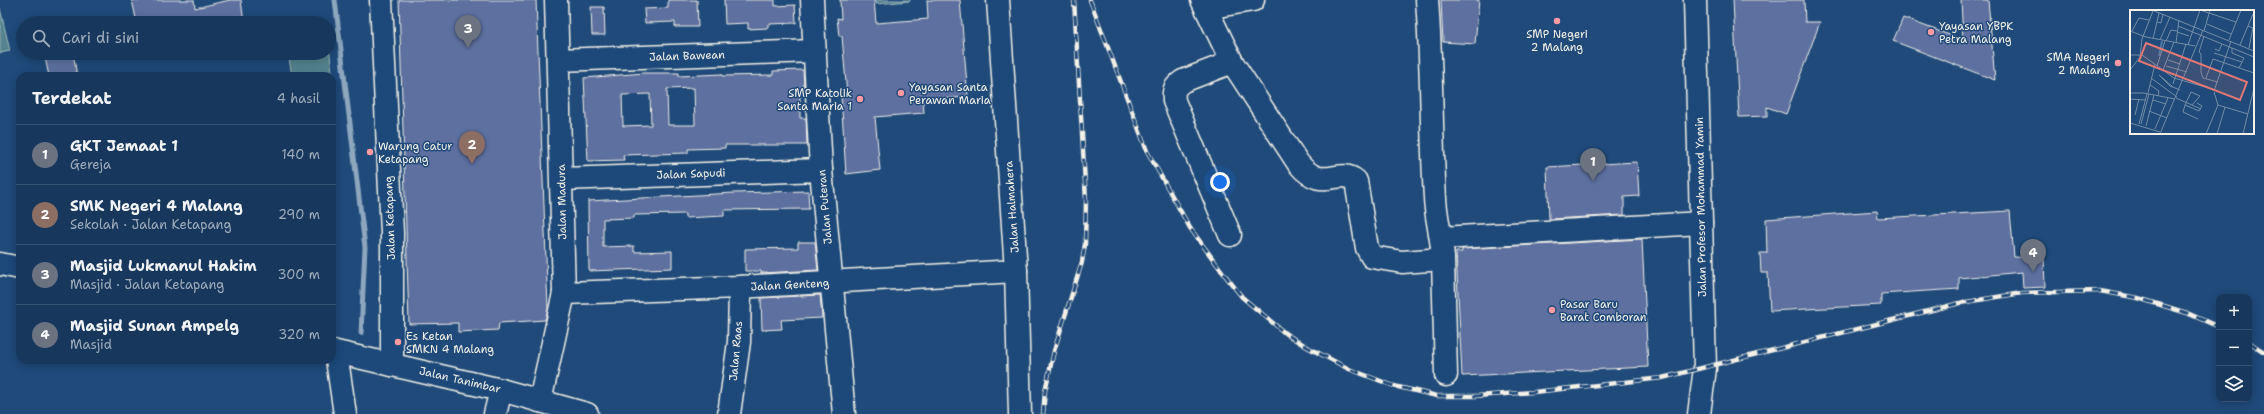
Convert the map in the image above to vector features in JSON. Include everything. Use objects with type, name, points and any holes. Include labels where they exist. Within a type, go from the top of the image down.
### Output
[{"type":"street","name":"Jalan Ketapang","points":[[380,0],[392,233],[392,365]]},
{"type":"street","name":"Jalan Madura","points":[[540,401],[564,293],[556,0]]},
{"type":"street","name":"Jalan Puteran","points":[[812,0],[821,170],[844,414]]},
{"type":"street","name":"Jalan Halmahera","points":[[998,0],[1016,271],[1020,414]]},
{"type":"street","points":[[1253,0],[1204,4],[1232,62],[1304,171],[1311,177],[1320,179],[1344,176],[1352,177],[1356,181],[1367,248],[1372,257],[1402,262],[1443,248],[1700,223]]},
{"type":"street","points":[[1427,0],[1432,57],[1435,200],[1443,248],[1446,375]]},
{"type":"street","name":"Jalan Profesor Mohammad Yamin","points":[[1695,0],[1705,368],[1695,410]]},
{"type":"street","name":"Jalan Bawean","points":[[558,60],[815,51]]},
{"type":"street","points":[[1230,236],[1174,101],[1173,91],[1177,85],[1183,81],[1232,62]]},
{"type":"street","name":"Jalan Sapudi","points":[[562,179],[821,170]]},
{"type":"street","points":[[0,264],[16,267]]},
{"type":"street","name":"Jalan Genteng","points":[[564,293],[740,287],[1016,271]]},
{"type":"street","name":"Jalan Raas","points":[[729,414],[739,342],[740,287]]},
{"type":"street","name":"Jalan Tanimbar","points":[[336,352],[501,390],[587,414]]},
{"type":"street","points":[[336,363],[345,414]]},
{"type":"street","points":[[495,414],[501,390]]},
{"type":"green space","points":[[876,0],[910,0],[910,1],[876,4]]},
{"type":"green space","points":[[0,8],[10,51],[0,53]]},
{"type":"green space","points":[[289,60],[331,60],[332,72],[291,72]]},
{"type":"building","points":[[132,0],[194,0],[195,8],[230,0],[241,0],[243,16],[135,16]]},
{"type":"building","points":[[399,0],[536,0],[548,309],[545,320],[499,323],[498,330],[458,332],[458,323],[409,324]]},
{"type":"building","points":[[668,0],[697,0],[698,27],[675,27],[675,22],[645,23],[644,9],[668,8]]},
{"type":"building","points":[[724,0],[775,0],[775,6],[795,5],[796,23],[768,24],[768,28],[748,29],[748,23],[725,24]]},
{"type":"building","name":"Yayasan Santa Perawan Maria","points":[[840,0],[874,0],[876,23],[928,19],[927,0],[960,0],[968,97],[923,100],[924,113],[875,117],[880,170],[846,174],[841,95],[847,95],[842,36],[839,36],[837,18],[841,19]]},
{"type":"building","points":[[1441,0],[1479,0],[1475,44],[1443,42]]},
{"type":"building","points":[[1733,0],[1804,0],[1805,22],[1820,22],[1786,114],[1767,107],[1767,116],[1739,117]]},
{"type":"building","points":[[1961,0],[1988,0],[1995,80],[1893,41],[1903,18],[1963,40]]},
{"type":"building","points":[[591,7],[604,7],[605,35],[592,35]]},
{"type":"building","points":[[46,60],[74,60],[76,72],[48,72]]},
{"type":"building","points":[[803,70],[804,87],[800,87],[800,118],[806,118],[807,145],[725,145],[725,148],[688,149],[688,153],[623,155],[624,160],[588,161],[584,78],[644,73],[679,73],[679,76],[722,74],[722,76],[773,75],[773,71]],"holes":[[[694,88],[695,125],[668,125],[667,89]],[[650,94],[651,125],[623,126],[622,95]]]},
{"type":"building","points":[[1637,162],[1639,196],[1624,197],[1624,215],[1549,219],[1547,167]]},
{"type":"building","points":[[808,191],[809,209],[724,210],[724,216],[685,218],[685,214],[634,215],[634,218],[603,219],[603,247],[634,246],[634,252],[672,251],[672,268],[589,271],[588,201],[734,193]]},
{"type":"building","points":[[1877,211],[1878,218],[2010,211],[2014,257],[2044,258],[2045,287],[2023,288],[2022,272],[1959,278],[1959,289],[1881,294],[1881,305],[1770,311],[1768,273],[1761,273],[1760,253],[1767,253],[1766,219]]},
{"type":"building","name":"Pasar Baru Barat Comboran","points":[[1642,239],[1648,367],[1462,376],[1456,252],[1462,252],[1462,249]]},
{"type":"building","points":[[798,242],[815,242],[818,270],[761,273],[761,271],[745,271],[745,249],[798,248]]},
{"type":"building","points":[[820,295],[822,318],[781,320],[782,329],[762,330],[761,298]]},
{"type":"waterway","points":[[335,0],[365,247],[361,333]]},
{"type":"railway","points":[[1043,414],[1045,391],[1054,351],[1082,262],[1085,244],[1086,200],[1074,0]]},
{"type":"railway","points":[[1090,0],[1147,151],[1190,228],[1242,297],[1286,334],[1309,348],[1349,369],[1394,386],[1437,396],[1476,396],[1534,392],[1662,378],[1960,303],[2022,293],[2100,291],[2138,298],[2187,313],[2216,326]]},
{"type":"railway","points":[[2252,344],[2264,352]]},
{"type":"place","name":"SMP Negeri 2 Malang","points":[[1557,21]]},
{"type":"place","name":"Yayasan YBPK Petra Malang","points":[[1931,32]]},
{"type":"place","name":"Masjid Lukmanul Hakim","points":[[468,48]]},
{"type":"place","name":"SMA Negeri 2 Malang","points":[[2118,63]]},
{"type":"place","name":"Yayasan Santa Perawan Maria","points":[[901,93]]},
{"type":"place","name":"SMP Katolik Santa Maria 1","points":[[860,99]]},
{"type":"place","name":"Warung Catur Ketapang","points":[[370,152]]},
{"type":"place","name":"SMK Negeri 4 Malang","points":[[472,164]]},
{"type":"place","name":"GKT Jemaat 1","points":[[1593,181]]},
{"type":"place","name":"Masjid Sunan Ampelg","points":[[2033,272]]},
{"type":"place","name":"Pasar Baru Barat Comboran","points":[[1552,310]]},
{"type":"place","name":"Es Ketan SMKN 4 Malang","points":[[398,342]]}]
